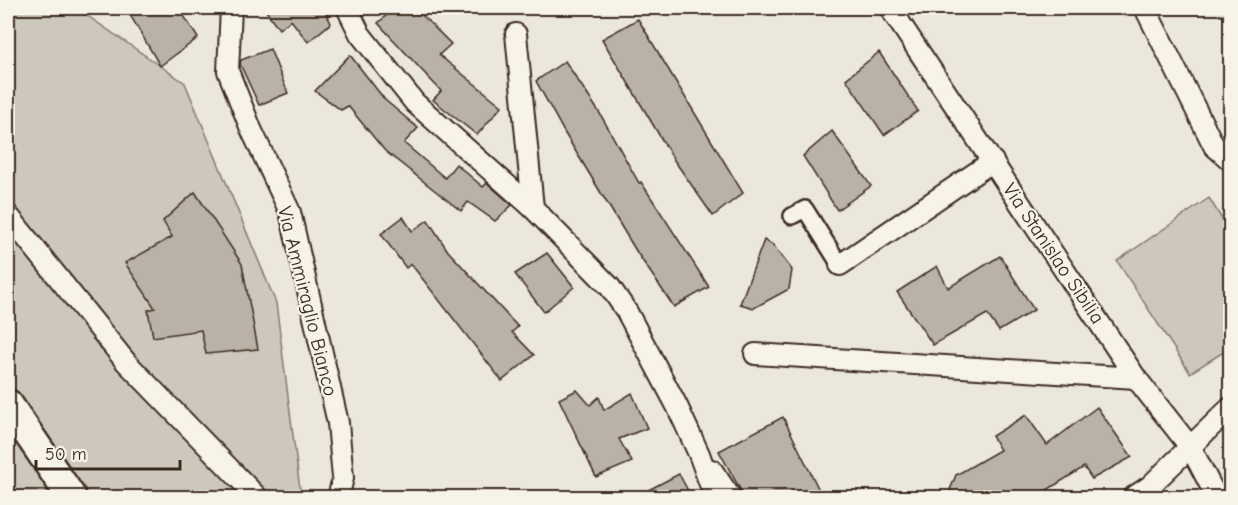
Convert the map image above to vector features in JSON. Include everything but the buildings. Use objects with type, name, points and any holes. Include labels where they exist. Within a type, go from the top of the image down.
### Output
[{"type":"main road","points":[[8,404],[72,498]]},
{"type":"street","name":"Via Ammiraglio Bianco","points":[[231,8],[228,71],[251,129],[290,212],[314,310],[338,423],[343,478],[338,498]]},
{"type":"street","points":[[343,8],[360,34],[415,103],[533,208],[610,287],[627,312],[677,406],[699,454],[715,498]]},
{"type":"street","name":"Via Stanislao Sibilia","points":[[890,8],[1136,378],[1191,448],[1217,498]]},
{"type":"street","points":[[1145,8],[1214,146],[1230,160]]},
{"type":"street","points":[[516,34],[533,208]]},
{"type":"street","points":[[792,216],[805,209],[840,265],[993,161]]},
{"type":"street","points":[[8,215],[126,362],[258,498]]},
{"type":"street","points":[[755,354],[1136,378]]},
{"type":"street","points":[[1132,498],[1150,486],[1230,408]]},
{"type":"street","points":[[699,454],[718,477],[731,498]]},
{"type":"shaded area","points":[[8,8],[76,8],[185,83],[276,303],[301,497],[8,497]]},
{"type":"shaded area","points":[[1209,198],[1230,232],[1230,348],[1190,373],[1117,261]]}]
